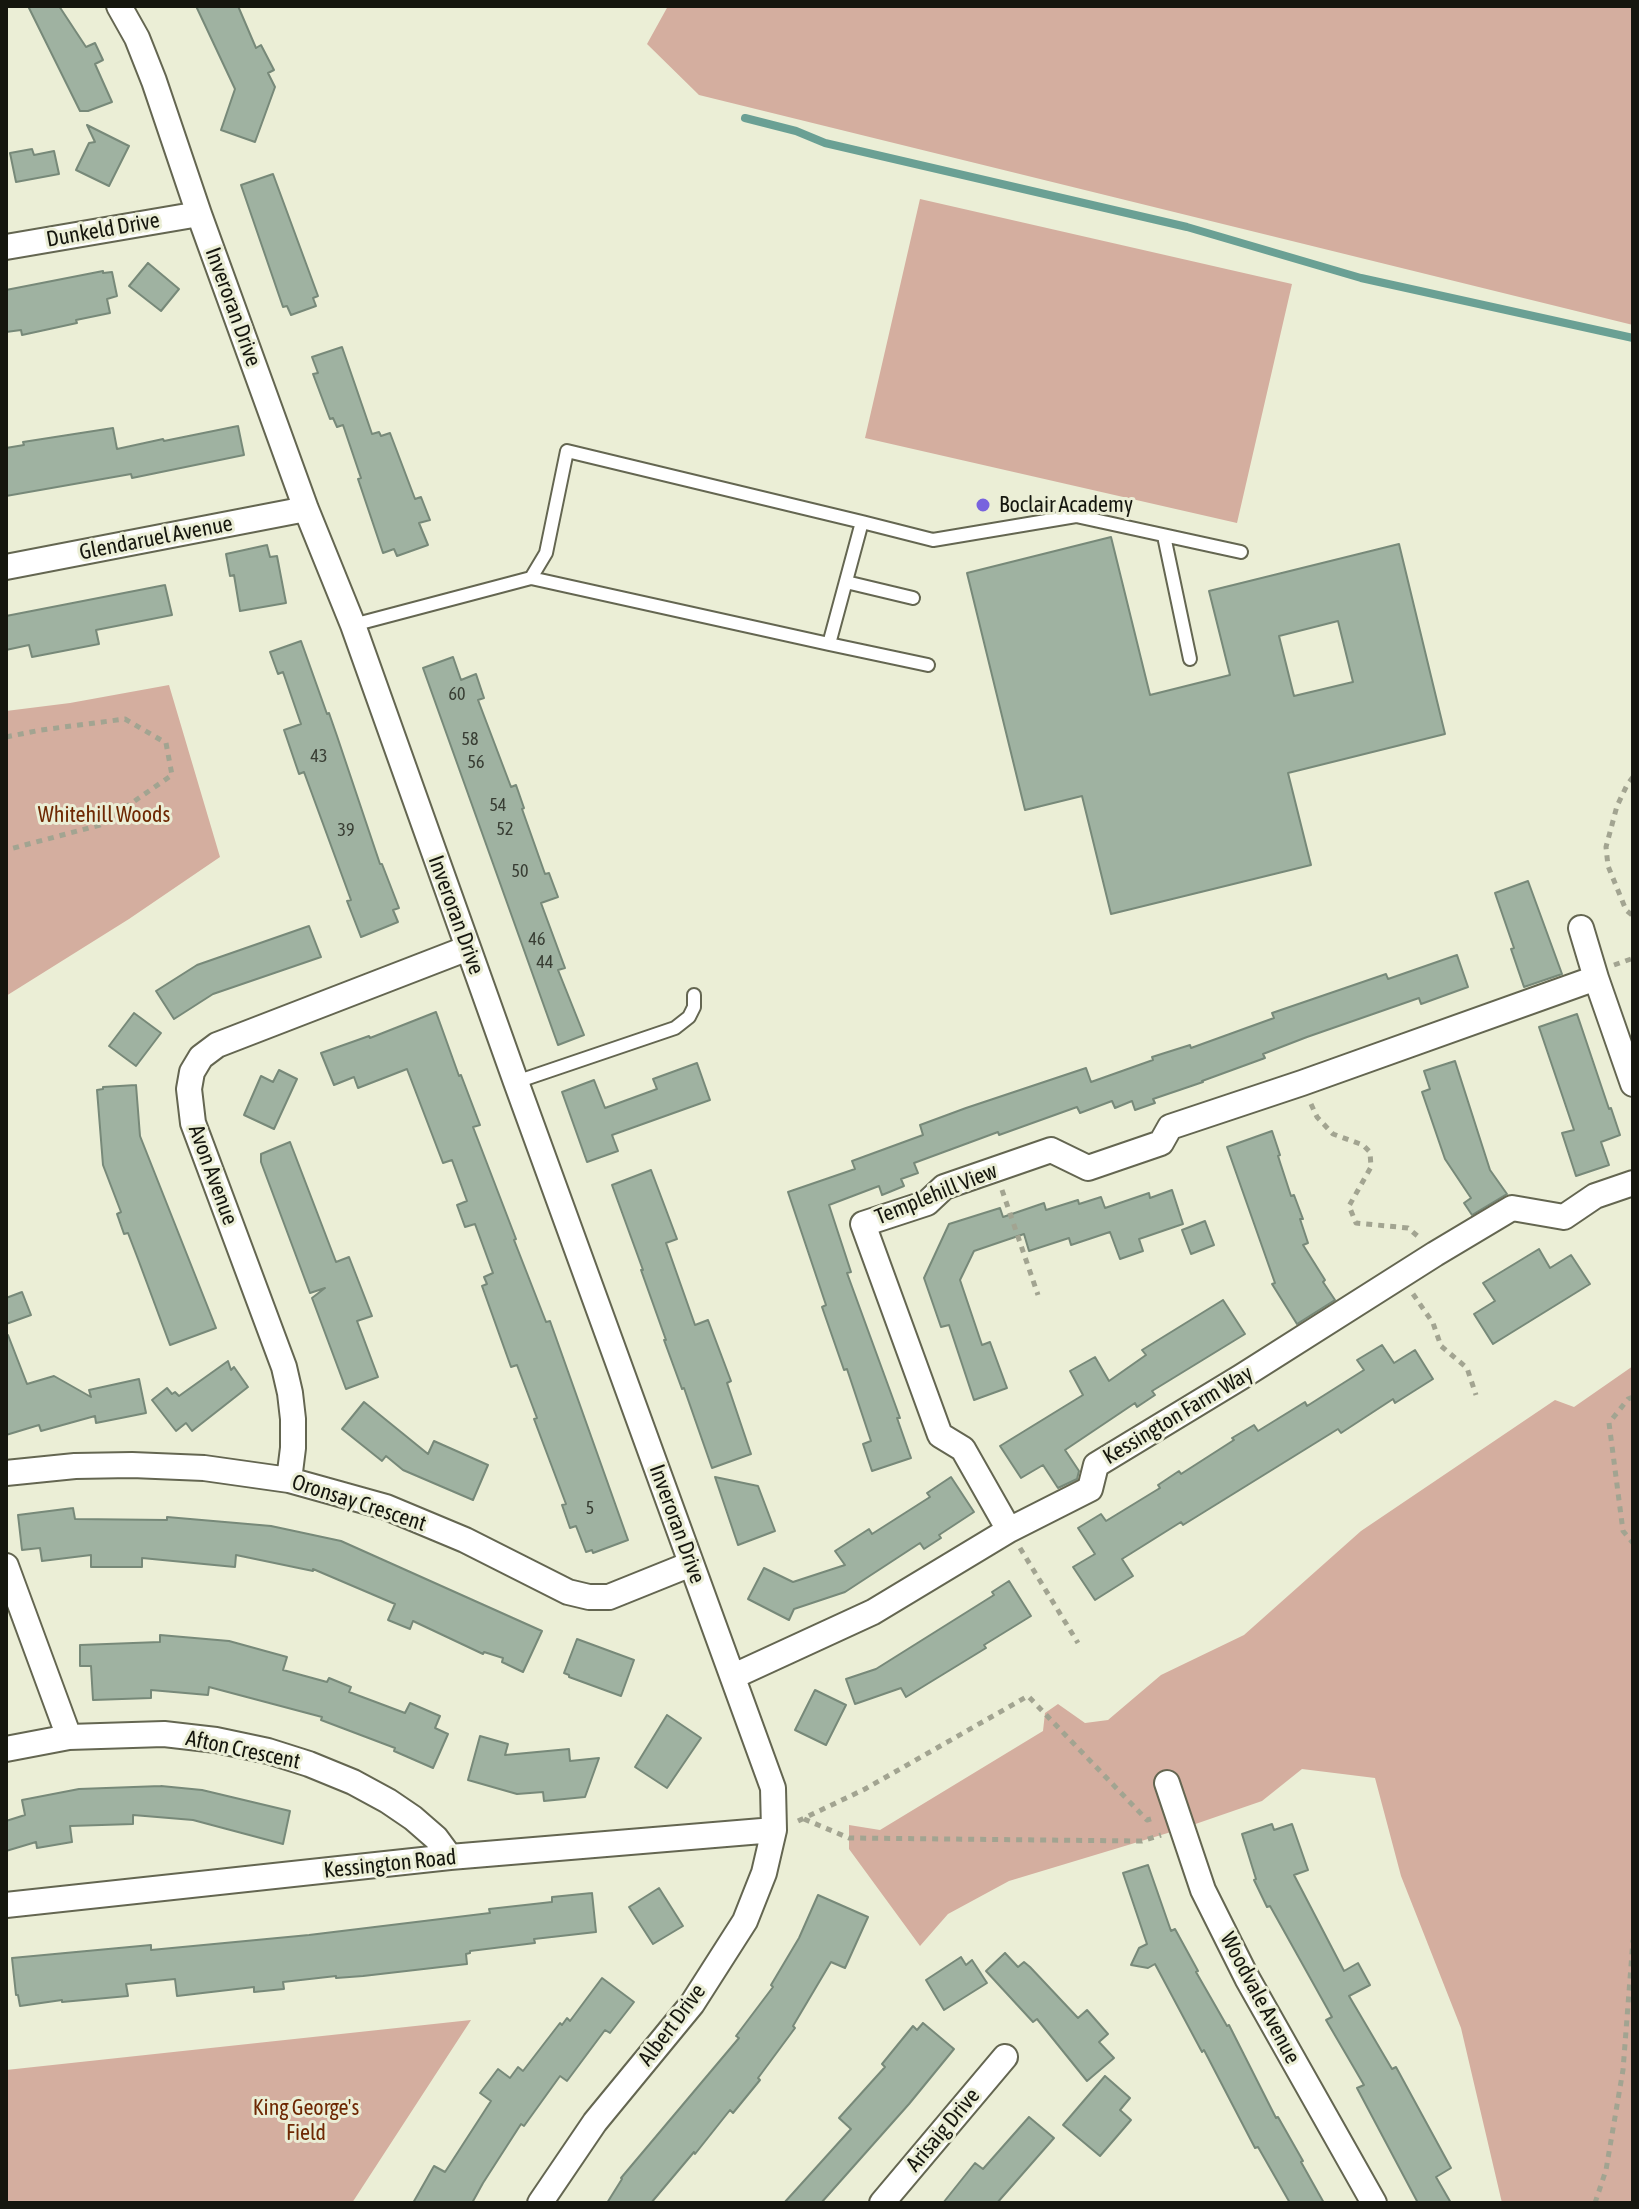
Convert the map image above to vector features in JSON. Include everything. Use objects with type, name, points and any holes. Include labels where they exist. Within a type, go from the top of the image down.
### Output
[{"type":"street","name":"Inveroran Drive","points":[[119,6],[137,38],[154,81],[306,509],[353,625],[516,1082],[734,1676],[773,1788],[774,1830]]},
{"type":"street","name":"Dunkeld Drive","points":[[6,247],[199,214]]},
{"type":"street","name":"Glendaruel Avenue","points":[[6,567],[306,509]]},
{"type":"street","points":[[1581,928],[1633,1084]]},
{"type":"street","name":"Avon Avenue","points":[[289,1480],[293,1419],[284,1367],[193,1123],[189,1089],[192,1072],[201,1057],[217,1045],[468,948]]},
{"type":"street","name":"Templehill View","points":[[1009,1530],[963,1449],[940,1435],[863,1224],[927,1203],[944,1187],[1051,1150],[1088,1168],[1161,1143],[1170,1127],[1596,978]]},
{"type":"street","name":"Kessington Farm Way","points":[[734,1676],[873,1612],[1009,1530],[1090,1489],[1096,1465],[1512,1208],[1564,1217],[1595,1196],[1633,1183]]},
{"type":"street","name":"Oronsay Crescent","points":[[6,1473],[75,1466],[132,1465],[204,1468],[289,1480],[386,1507],[465,1540],[568,1592],[589,1597],[609,1597],[691,1564]]},
{"type":"street","points":[[6,1566],[69,1737]]},
{"type":"street","name":"Afton Crescent","points":[[6,1749],[69,1737],[164,1734],[216,1740],[268,1751],[353,1782],[388,1801],[436,1838],[450,1857]]},
{"type":"street","name":"Woodvale Avenue","points":[[1167,1783],[1203,1890],[1247,1978],[1374,2203]]},
{"type":"street","name":"Kessington Road","points":[[6,1905],[450,1857],[774,1830]]},
{"type":"street","name":"Albert Drive","points":[[540,2203],[595,2122],[692,2004],[745,1921],[764,1873],[774,1830]]},
{"type":"street","name":"Arisaig Drive","points":[[882,2203],[1005,2057]]},
{"type":"lane","points":[[531,578],[546,553],[567,451],[933,540],[1076,516],[1241,552]]},
{"type":"lane","points":[[829,644],[862,522]]},
{"type":"lane","points":[[1164,536],[1190,659]]},
{"type":"lane","points":[[353,625],[531,578],[928,665]]},
{"type":"lane","points":[[846,582],[913,598]]},
{"type":"lane","points":[[516,1082],[675,1028],[689,1017],[694,1007],[694,995]]},
{"type":"path","points":[[6,737],[125,719],[166,743],[172,775],[100,825],[6,850]]},
{"type":"path","points":[[1633,777],[1617,806],[1606,847],[1608,866],[1626,910],[1633,916]]},
{"type":"path","points":[[1302,1083],[1317,1117],[1333,1134],[1363,1145],[1370,1152],[1371,1167],[1349,1206],[1356,1223],[1408,1228],[1435,1254]]},
{"type":"path","points":[[995,1170],[1038,1295]]},
{"type":"path","points":[[1401,1276],[1433,1323],[1441,1346],[1467,1368],[1476,1395]]},
{"type":"path","points":[[1633,1397],[1609,1423],[1623,1531],[1633,1543]]},
{"type":"path","points":[[1009,1530],[1078,1643]]},
{"type":"path","points":[[774,1830],[865,1789],[1028,1696],[1147,1820],[1178,1820]]},
{"type":"path","points":[[803,1819],[849,1838],[1142,1841],[1178,1820]]},
{"type":"path","points":[[1595,2203],[1606,2170],[1623,2070],[1633,1940]]},
{"type":"green space","points":[[668,6],[1633,6],[1633,325],[699,95],[647,44]]},
{"type":"green space","points":[[920,199],[1292,284],[1237,523],[865,438]]},
{"type":"green space","name":"Whitehill Woods","points":[[169,685],[220,857],[129,919],[6,996],[6,711]]},
{"type":"green space","points":[[1633,1366],[1633,2203],[1502,2203],[1461,2028],[1401,1876],[1375,1778],[1302,1769],[1262,1801],[1009,1881],[948,1914],[920,1946],[849,1849],[849,1825],[880,1830],[1043,1731],[1045,1713],[1058,1704],[1085,1723],[1108,1720],[1161,1675],[1244,1635],[1361,1531],[1555,1400],[1574,1407]]},
{"type":"green space","name":"King George's Field","points":[[471,2020],[352,2203],[6,2203],[6,2070]]},
{"type":"building","points":[[28,6],[59,6],[86,47],[95,43],[103,60],[95,64],[112,102],[80,111]]},
{"type":"building","points":[[196,6],[238,6],[256,48],[261,45],[274,70],[268,73],[275,87],[255,142],[221,130],[235,89]]},
{"type":"building","points":[[87,125],[129,146],[109,186],[76,170],[89,143],[95,142]]},
{"type":"building","points":[[32,149],[34,155],[54,151],[59,174],[16,182],[10,153]]},
{"type":"building","points":[[273,174],[318,296],[313,298],[316,306],[291,315],[287,306],[283,307],[241,185]]},
{"type":"building","points":[[148,263],[179,289],[161,311],[129,286]]},
{"type":"building","points":[[103,271],[112,272],[117,296],[107,299],[110,313],[22,335],[21,330],[6,332],[6,290]]},
{"type":"building","points":[[342,347],[372,434],[379,432],[381,436],[390,433],[415,499],[421,497],[430,520],[419,523],[428,545],[397,556],[394,549],[383,553],[343,425],[337,427],[333,418],[330,419],[313,374],[318,373],[312,357]]},
{"type":"building","points":[[238,426],[244,455],[132,478],[131,474],[6,496],[6,448],[24,445],[23,442],[113,428],[117,449]]},
{"type":"building","points":[[1111,537],[1150,695],[1230,675],[1209,591],[1399,544],[1445,734],[1288,773],[1311,865],[1111,914],[1082,796],[1025,810],[967,573]],"holes":[[[1338,621],[1353,682],[1294,696],[1279,636]]]},
{"type":"building","points":[[267,545],[270,557],[277,556],[286,603],[240,611],[234,575],[230,576],[226,554]]},
{"type":"building","points":[[165,585],[172,615],[96,630],[99,644],[32,657],[29,645],[6,650],[6,616]]},
{"type":"building","points":[[301,641],[380,864],[399,908],[393,910],[398,922],[361,937],[347,901],[351,900],[304,772],[299,774],[284,730],[301,724],[283,672],[278,674],[270,652]]},
{"type":"building","points":[[453,657],[461,680],[476,674],[484,698],[478,700],[511,787],[516,785],[545,874],[549,873],[558,897],[541,903],[565,968],[558,970],[584,1035],[558,1045],[423,668]]},
{"type":"building","points":[[1528,881],[1562,974],[1524,987],[1495,893]]},
{"type":"building","points":[[309,926],[321,957],[213,994],[174,1019],[156,991],[197,965]]},
{"type":"building","points":[[1457,955],[1468,987],[1421,1004],[1419,998],[1307,1037],[1263,1054],[1265,1058],[1153,1099],[1155,1103],[1135,1110],[1132,1101],[1115,1108],[1112,1101],[1080,1113],[1077,1107],[999,1135],[998,1132],[914,1163],[918,1173],[901,1179],[904,1186],[882,1195],[879,1186],[829,1205],[851,1272],[847,1273],[900,1418],[897,1418],[911,1458],[872,1471],[863,1444],[871,1441],[822,1307],[826,1305],[788,1192],[855,1169],[852,1161],[923,1135],[920,1125],[966,1108],[1086,1068],[1091,1082],[1153,1060],[1152,1057],[1190,1045],[1191,1048],[1274,1018],[1272,1013],[1386,974],[1388,979]]},
{"type":"building","points":[[436,1012],[480,1125],[473,1127],[514,1240],[546,1322],[550,1321],[628,1540],[593,1553],[592,1550],[586,1552],[576,1526],[570,1528],[562,1505],[566,1504],[534,1419],[537,1418],[517,1365],[511,1367],[482,1286],[487,1284],[484,1277],[493,1273],[475,1224],[465,1227],[457,1205],[467,1201],[452,1160],[443,1163],[407,1069],[358,1088],[354,1077],[334,1085],[321,1053]]},
{"type":"building","points":[[134,1013],[161,1033],[136,1066],[109,1046]]},
{"type":"building","points":[[1577,1014],[1620,1135],[1601,1142],[1609,1165],[1576,1176],[1562,1133],[1574,1130],[1539,1027]]},
{"type":"building","points":[[1455,1061],[1490,1170],[1507,1194],[1472,1215],[1464,1203],[1471,1198],[1445,1159],[1422,1092],[1430,1089],[1424,1071]]},
{"type":"building","points":[[697,1063],[710,1100],[612,1135],[618,1151],[587,1162],[562,1092],[594,1080],[605,1108],[657,1089],[653,1079]]},
{"type":"building","points":[[279,1070],[297,1079],[274,1129],[244,1115],[261,1076],[273,1082]]},
{"type":"building","points":[[136,1085],[140,1136],[216,1328],[170,1345],[128,1233],[124,1234],[117,1214],[121,1212],[103,1165],[97,1090]]},
{"type":"building","points":[[1272,1131],[1291,1196],[1294,1195],[1303,1219],[1300,1219],[1308,1243],[1303,1245],[1335,1300],[1297,1324],[1272,1284],[1275,1283],[1227,1147]]},
{"type":"building","points":[[290,1142],[336,1262],[349,1257],[372,1316],[357,1321],[378,1377],[346,1389],[312,1298],[325,1288],[310,1293],[261,1162],[261,1154]]},
{"type":"building","points":[[651,1170],[677,1239],[666,1243],[695,1325],[708,1320],[731,1381],[727,1383],[751,1454],[712,1468],[664,1340],[612,1185]]},
{"type":"building","points":[[1172,1190],[1183,1224],[1139,1239],[1143,1251],[1120,1259],[1110,1232],[1071,1245],[1069,1238],[1029,1251],[1024,1234],[974,1251],[960,1280],[982,1345],[990,1342],[1007,1388],[974,1400],[949,1325],[941,1327],[924,1278],[949,1224],[1000,1208],[1003,1217],[1044,1203],[1046,1210],[1101,1197],[1105,1208],[1149,1193],[1150,1198]]},
{"type":"building","points":[[1205,1221],[1214,1245],[1191,1254],[1182,1230]]},
{"type":"building","points":[[1539,1249],[1550,1268],[1571,1255],[1590,1284],[1493,1344],[1474,1314],[1495,1301],[1483,1283]]},
{"type":"building","points":[[22,1292],[31,1315],[6,1324],[6,1298]]},
{"type":"building","points":[[1223,1300],[1245,1334],[1152,1391],[1155,1395],[1137,1407],[1135,1403],[1065,1450],[1079,1471],[1077,1479],[1058,1488],[1043,1465],[1021,1478],[1000,1446],[1083,1395],[1070,1371],[1095,1357],[1109,1381],[1146,1355],[1142,1350]]},
{"type":"building","points":[[6,1335],[27,1384],[54,1376],[91,1397],[89,1390],[139,1379],[146,1413],[96,1423],[95,1416],[41,1431],[39,1425],[6,1435]]},
{"type":"building","points":[[1382,1345],[1394,1363],[1415,1350],[1433,1379],[1395,1403],[1393,1399],[1341,1433],[1338,1429],[1122,1559],[1133,1576],[1095,1600],[1073,1567],[1095,1554],[1078,1528],[1101,1514],[1106,1521],[1254,1425],[1258,1431],[1305,1402],[1307,1406],[1364,1370],[1357,1360]]},
{"type":"building","points":[[228,1361],[231,1370],[234,1367],[248,1387],[192,1431],[186,1423],[176,1431],[152,1400],[167,1388],[179,1396]]},
{"type":"building","points":[[364,1402],[428,1454],[434,1441],[488,1465],[473,1500],[403,1470],[386,1456],[382,1461],[342,1429]]},
{"type":"building","points":[[715,1477],[758,1486],[775,1531],[738,1545]]},
{"type":"building","points":[[951,1477],[974,1512],[924,1549],[920,1543],[845,1592],[794,1609],[789,1620],[748,1599],[764,1568],[793,1582],[845,1565],[835,1551],[869,1529],[872,1534],[930,1497],[927,1493]]},
{"type":"building","points":[[73,1508],[75,1519],[167,1520],[167,1517],[271,1526],[341,1541],[542,1631],[523,1672],[502,1662],[503,1658],[483,1654],[413,1621],[410,1629],[388,1620],[395,1604],[313,1569],[236,1555],[235,1567],[142,1558],[142,1567],[91,1567],[91,1555],[42,1561],[40,1548],[22,1550],[18,1515]]},
{"type":"building","points":[[1009,1581],[1031,1616],[906,1697],[901,1688],[855,1704],[846,1679],[876,1669],[994,1595],[992,1592]]},
{"type":"building","points":[[160,1635],[229,1641],[287,1657],[283,1670],[327,1682],[329,1678],[351,1687],[349,1692],[405,1713],[410,1703],[440,1716],[435,1728],[448,1734],[433,1768],[394,1751],[395,1748],[321,1720],[322,1717],[209,1687],[208,1695],[151,1690],[151,1698],[93,1700],[91,1666],[80,1666],[80,1645],[160,1642]]},
{"type":"building","points":[[577,1639],[634,1660],[621,1696],[564,1673]]},
{"type":"building","points":[[815,1690],[846,1705],[826,1745],[795,1730]]},
{"type":"building","points":[[667,1715],[701,1738],[667,1788],[635,1767]]},
{"type":"building","points":[[480,1736],[508,1744],[505,1755],[569,1749],[570,1761],[599,1758],[585,1797],[544,1801],[543,1792],[517,1794],[468,1780]]},
{"type":"building","points":[[161,1786],[202,1790],[290,1811],[283,1844],[193,1820],[133,1815],[133,1824],[70,1826],[72,1842],[37,1848],[36,1842],[6,1851],[6,1821],[25,1815],[22,1800],[79,1789]]},
{"type":"building","points":[[1272,1824],[1274,1830],[1292,1824],[1308,1870],[1294,1875],[1344,1971],[1358,1963],[1370,1985],[1349,1996],[1392,2069],[1396,2067],[1451,2168],[1436,2177],[1451,2203],[1418,2203],[1357,2088],[1364,2085],[1326,2020],[1332,2017],[1254,1880],[1242,1834]]},
{"type":"building","points":[[1148,1865],[1171,1931],[1175,1929],[1196,1972],[1229,2025],[1324,2203],[1290,2203],[1258,2147],[1255,2148],[1155,1964],[1148,1968],[1131,1965],[1139,1948],[1147,1944],[1123,1873]]},
{"type":"building","points":[[659,1888],[683,1926],[653,1944],[629,1907]]},
{"type":"building","points":[[592,1893],[596,1932],[470,1951],[466,1954],[467,1964],[283,1982],[284,1989],[254,1992],[254,1987],[177,1996],[175,1979],[126,1984],[128,1996],[20,2006],[16,1995],[12,1958],[151,1945],[151,1950],[309,1935],[490,1913],[489,1909],[552,1902],[552,1897]]},
{"type":"building","points":[[818,1895],[868,1917],[845,1968],[831,1962],[793,2026],[795,2028],[758,2078],[760,2080],[733,2113],[730,2110],[651,2203],[607,2203],[621,2178],[739,2038],[736,2036],[773,1987],[771,1985],[799,1938]]},
{"type":"building","points":[[1005,1953],[1018,1967],[1024,1962],[1030,1967],[1078,2018],[1087,2010],[1108,2034],[1099,2042],[1114,2058],[1087,2081],[1037,2019],[1033,2022],[986,1971]]},
{"type":"building","points":[[961,1957],[966,1965],[972,1960],[987,1983],[944,2010],[926,1980]]},
{"type":"building","points":[[602,1978],[634,2002],[610,2033],[605,2030],[567,2081],[560,2076],[524,2126],[521,2124],[472,2203],[413,2203],[434,2166],[445,2172],[491,2101],[480,2093],[498,2069],[510,2078],[518,2067],[523,2071],[560,2023],[562,2025],[567,2018],[570,2021]]},
{"type":"building","points":[[923,2023],[954,2049],[821,2203],[784,2203],[851,2129],[839,2118],[885,2067],[882,2064],[913,2026],[917,2030]]},
{"type":"building","points":[[1105,2076],[1130,2098],[1120,2110],[1131,2120],[1100,2156],[1063,2125]]},
{"type":"building","points":[[1029,2117],[1054,2138],[997,2203],[943,2203],[975,2163],[983,2169]]},
{"type":"waterway","points":[[745,118],[796,131],[825,143],[1187,227],[1361,278],[1633,338]]},
{"type":"place","name":"Boclair Academy","points":[[983,505]]}]
